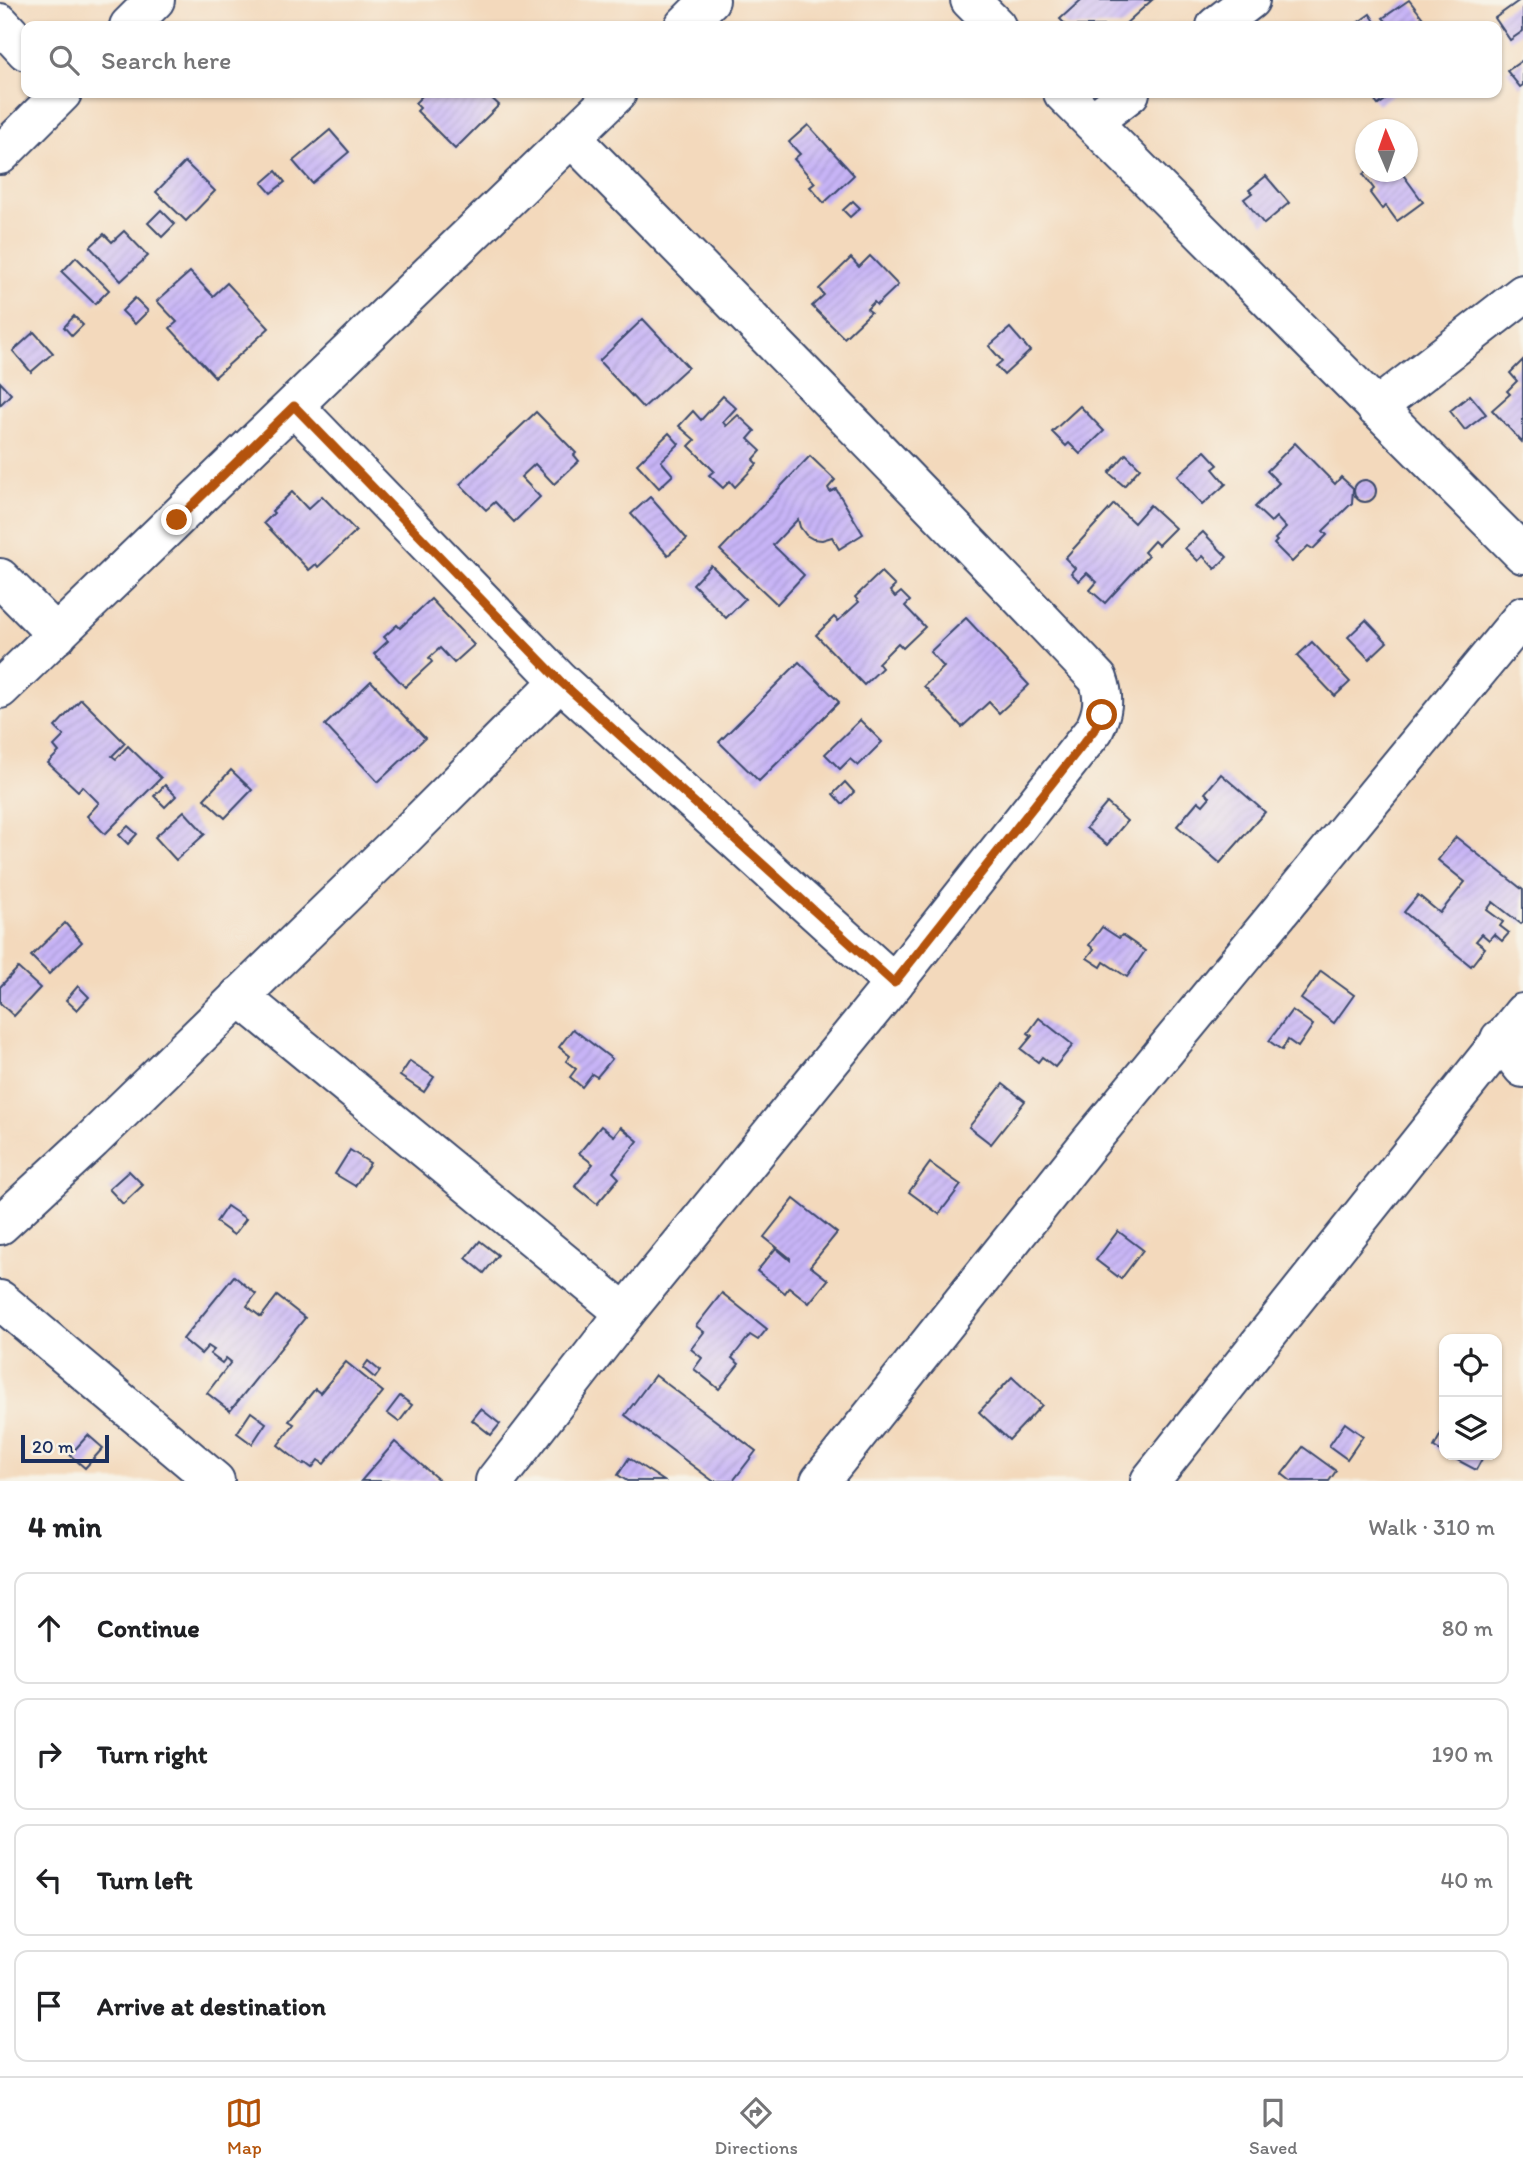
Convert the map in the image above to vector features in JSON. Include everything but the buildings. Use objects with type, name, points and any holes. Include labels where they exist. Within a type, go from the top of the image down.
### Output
[{"type":"street","points":[[134,21],[155,0]]},
{"type":"street","points":[[689,21],[710,0]]},
{"type":"street","points":[[970,0],[991,21]]},
{"type":"street","points":[[1223,21],[1250,0]]},
{"type":"street","points":[[0,23],[21,46]]},
{"type":"street","points":[[0,155],[57,98]]},
{"type":"street","points":[[0,689],[612,98]]},
{"type":"street","points":[[1068,98],[1523,554]]},
{"type":"street","points":[[1092,122],[1123,98]]},
{"type":"street","points":[[495,1481],[625,1313],[894,983],[1094,730],[1102,715],[1103,699],[1098,679],[841,410],[572,138]]},
{"type":"street","points":[[1376,408],[1523,294]]},
{"type":"street","points":[[294,406],[560,681],[894,983]]},
{"type":"street","points":[[0,578],[57,635]]},
{"type":"street","points":[[820,1481],[1089,1143],[1523,617]]},
{"type":"street","points":[[0,1225],[92,1140],[406,835],[560,681]]},
{"type":"street","points":[[239,996],[625,1313]]},
{"type":"street","points":[[1169,1475],[1515,1040]]},
{"type":"street","points":[[0,1300],[215,1481]]},
{"type":"route","points":[[177,520],[294,406],[560,681],[894,983],[1094,730],[1102,715]]}]
